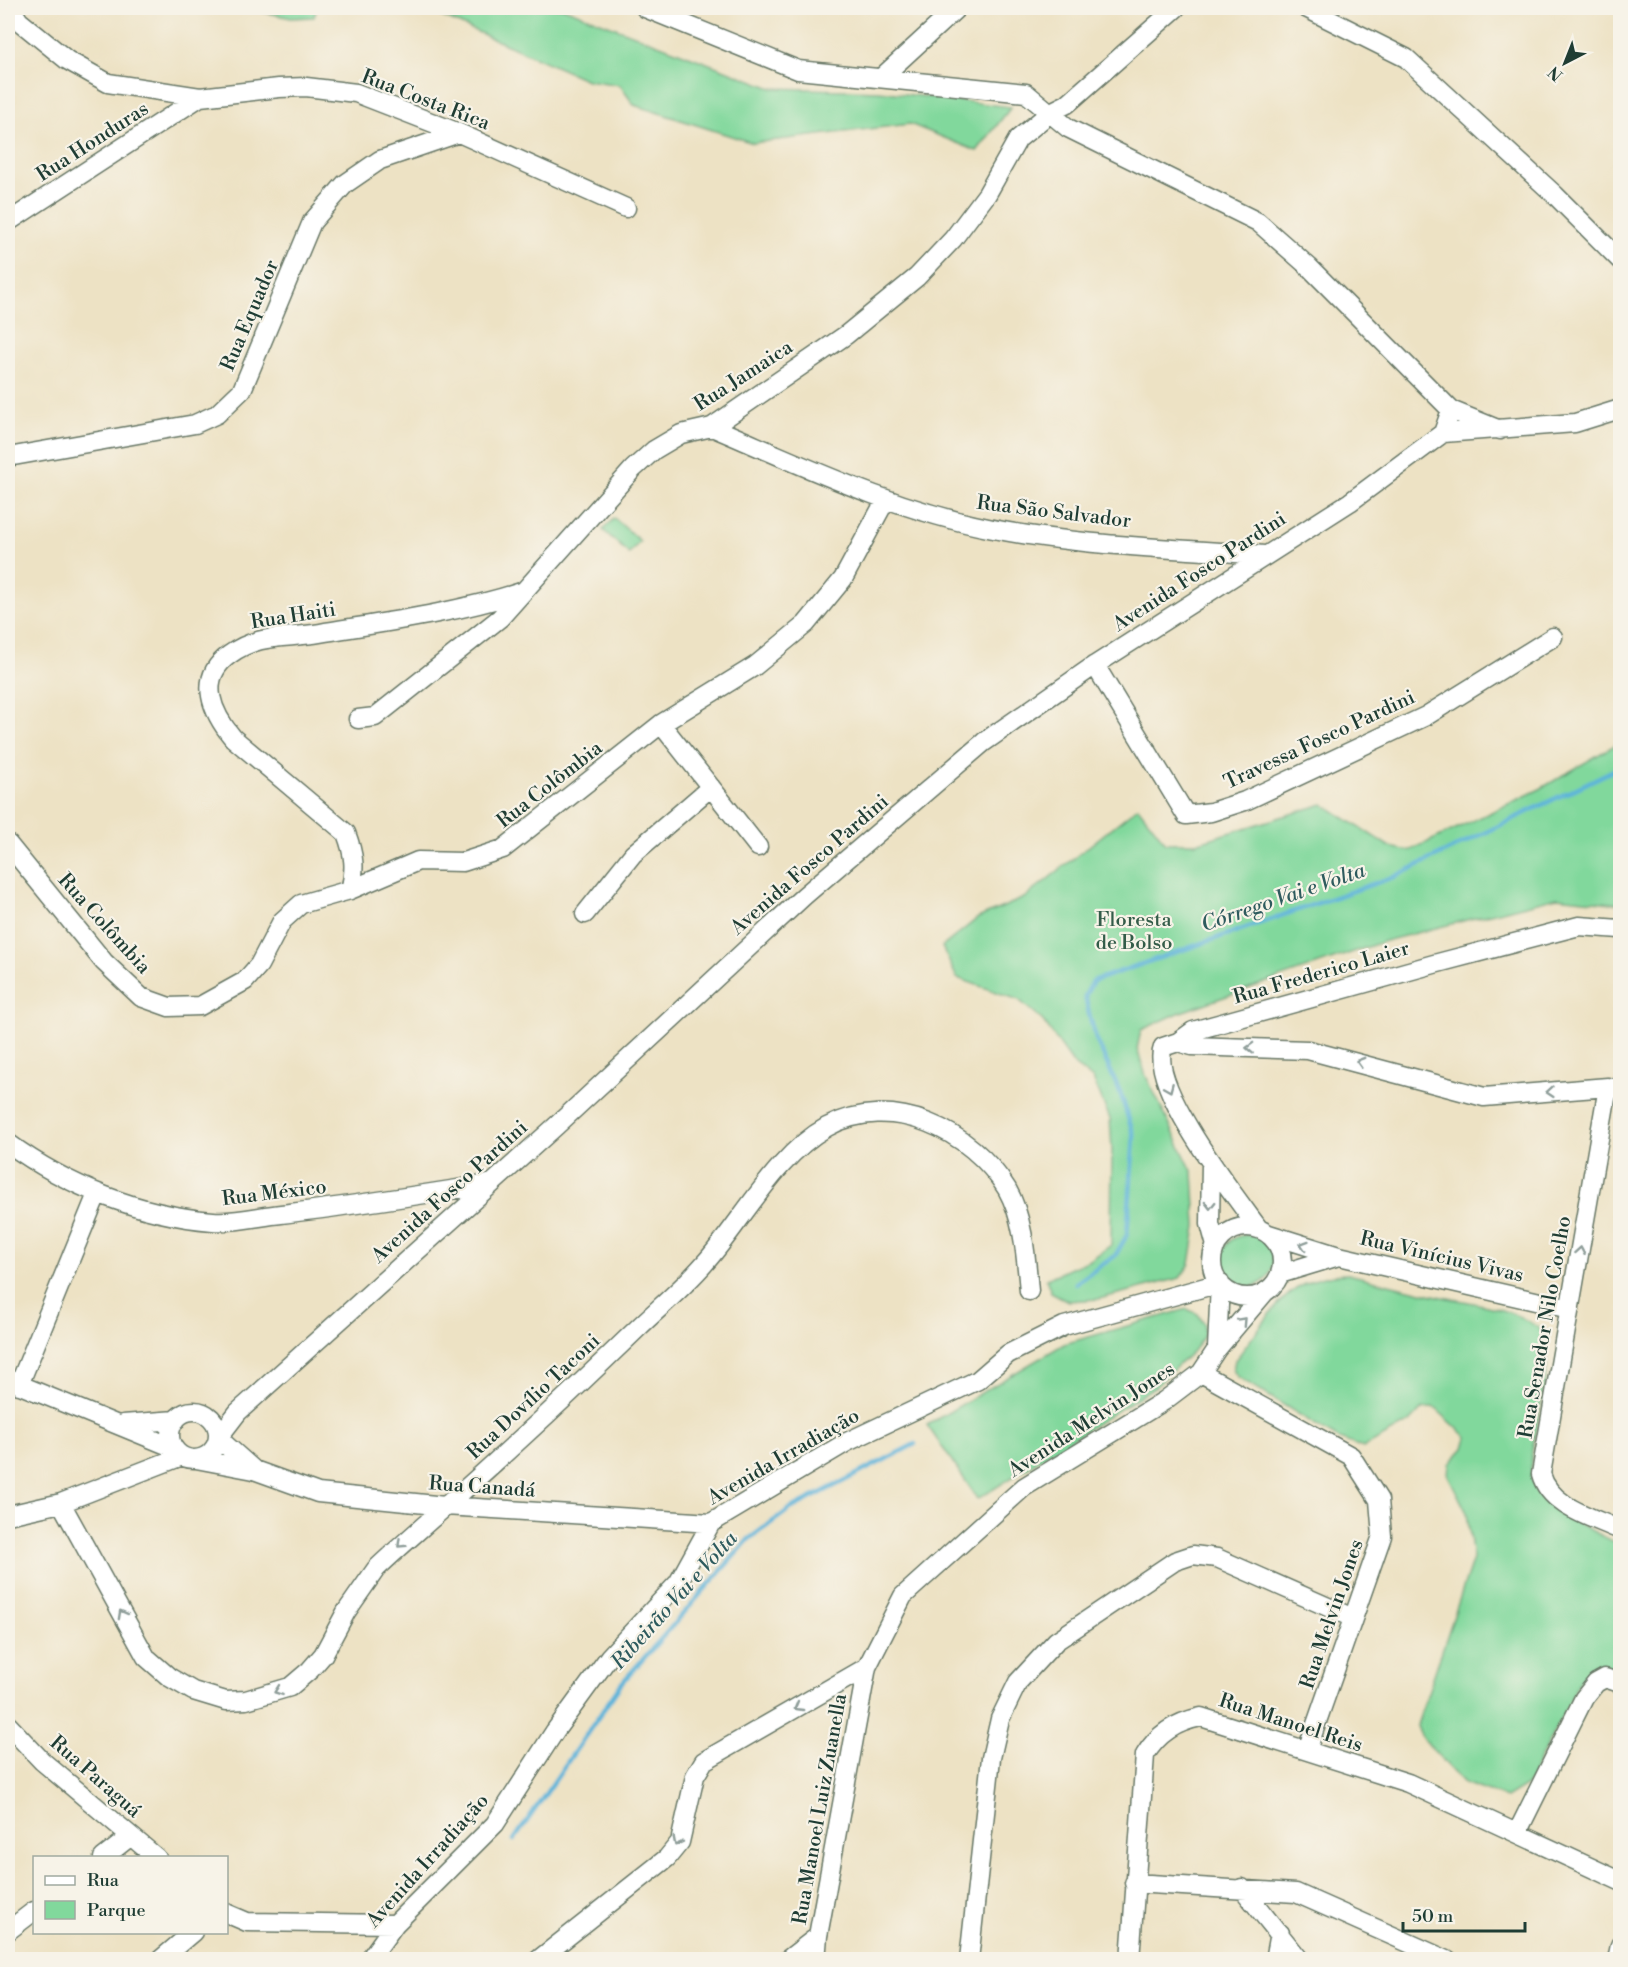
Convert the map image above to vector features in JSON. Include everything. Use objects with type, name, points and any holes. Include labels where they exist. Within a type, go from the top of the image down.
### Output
[{"type":"street","name":"Rua Costa Rica","points":[[11,8],[19,21],[67,60],[108,83],[200,97],[306,87],[356,93],[459,133],[626,208]]},
{"type":"street","points":[[645,8],[662,11],[798,69],[1026,93],[1068,128],[1258,222],[1309,267],[1451,410],[1500,430]]},
{"type":"street","points":[[882,77],[957,8]]},
{"type":"street","name":"Rua Jamaica","points":[[358,720],[375,717],[500,618],[633,469],[654,450],[681,434],[712,427],[846,334],[917,277],[953,239],[987,194],[1018,139],[1051,112],[1067,104],[1176,8]]},
{"type":"street","points":[[1306,8],[1406,58],[1555,195],[1620,260]]},
{"type":"street","name":"Rua Honduras","points":[[8,222],[200,97]]},
{"type":"street","name":"Rua Equador","points":[[8,457],[195,424],[217,414],[242,390],[312,222],[345,184],[380,160],[459,133]]},
{"type":"street","points":[[1451,410],[1443,434],[1575,423],[1620,410]]},
{"type":"street","name":"Rua São Salvador","points":[[712,427],[885,501],[993,529],[1055,538],[1264,555]]},
{"type":"street","name":"Avenida Fosco Pardini","points":[[218,1438],[238,1412],[556,1126],[822,880],[984,742],[1095,664],[1350,502],[1443,434]]},
{"type":"street","name":"Rua Colômbia","points":[[8,844],[104,962],[141,997],[169,1007],[200,1006],[224,995],[245,981],[259,965],[282,921],[301,904],[350,890],[418,861],[463,862],[503,849],[661,724],[755,666],[806,624],[843,579],[885,501]]},
{"type":"street","name":"Rua Haiti","points":[[350,890],[356,871],[346,833],[233,738],[218,719],[209,693],[213,673],[227,656],[255,640],[316,634],[481,605],[521,592]]},
{"type":"street","name":"Travessa Fosco Pardini","points":[[1095,664],[1186,815],[1211,812],[1245,801],[1426,716],[1553,637]]},
{"type":"street","points":[[661,724],[758,847]]},
{"type":"street","points":[[585,915],[633,854],[711,787]]},
{"type":"street","name":"Rua Frederico Laier","points":[[1264,1232],[1211,1163],[1176,1104],[1161,1069],[1160,1055],[1163,1047],[1178,1042],[1193,1031],[1579,926],[1620,929]]},
{"type":"street","points":[[1178,1042],[1192,1046],[1308,1050],[1350,1059],[1484,1097],[1614,1088]]},
{"type":"street","name":"Rua Senador Nilo Coelho","points":[[1614,1088],[1570,1309],[1541,1474],[1545,1486],[1555,1499],[1620,1530]]},
{"type":"street","name":"Rua Dovílio Taconi","points":[[60,1503],[146,1657],[169,1677],[193,1691],[226,1701],[257,1697],[290,1687],[310,1670],[323,1655],[346,1612],[376,1569],[412,1533],[446,1506],[703,1265],[795,1151],[827,1127],[850,1118],[877,1113],[905,1115],[934,1125],[963,1141],[986,1162],[1008,1191],[1020,1226],[1026,1255],[1029,1291]]},
{"type":"street","name":"Rua México","points":[[8,1143],[35,1163],[97,1194],[141,1207],[215,1221],[317,1210],[489,1184]]},
{"type":"street","points":[[1211,1163],[1210,1224],[1216,1246],[1217,1348]]},
{"type":"street","points":[[97,1194],[13,1383],[118,1424],[184,1454],[254,1470]]},
{"type":"street","points":[[1216,1246],[1222,1237],[1239,1227],[1264,1232],[1281,1252],[1280,1274],[1266,1291],[1257,1295],[1237,1295],[1216,1275]]},
{"type":"street","name":"Rua Vinícius Vivas","points":[[1264,1232],[1339,1256],[1570,1309]]},
{"type":"street","name":"Rua Vinícius Vivas","points":[[1280,1274],[1339,1256]]},
{"type":"street","name":"Avenida Irradiação","points":[[369,1959],[395,1924],[495,1824],[555,1731],[609,1657],[678,1583],[711,1523],[848,1442],[978,1380],[1008,1354],[1064,1326],[1187,1291],[1216,1275]]},
{"type":"street","name":"Avenida Melvin Jones","points":[[867,1667],[903,1596],[1024,1487],[1164,1401],[1201,1373],[1217,1348],[1266,1291]]},
{"type":"street","name":"Rua Melvin Jones","points":[[1201,1373],[1352,1456],[1379,1500],[1382,1536],[1307,1750]]},
{"type":"street","points":[[118,1424],[176,1420],[189,1412],[238,1412]]},
{"type":"street","points":[[203,1413],[215,1423],[218,1438],[254,1470]]},
{"type":"street","points":[[176,1420],[170,1433],[184,1454]]},
{"type":"street","points":[[8,1515],[60,1503],[184,1454],[208,1455],[218,1438]]},
{"type":"street","name":"Rua Canadá","points":[[254,1470],[318,1493],[446,1506],[711,1523]]},
{"type":"street","points":[[969,1959],[991,1758],[1000,1719],[1018,1682],[1056,1641],[1174,1561],[1193,1555],[1217,1558],[1353,1618]]},
{"type":"street","points":[[538,1959],[667,1858],[680,1842],[695,1776],[704,1761],[867,1667]]},
{"type":"street","name":"Rua Manoel Luiz Zuanella","points":[[816,1959],[818,1936],[867,1667]]},
{"type":"street","points":[[1517,1833],[1584,1698],[1596,1683],[1605,1678],[1620,1683]]},
{"type":"street","name":"Rua Manoel Reis","points":[[1130,1959],[1145,1755],[1156,1738],[1184,1720],[1201,1717],[1408,1784],[1620,1881]]},
{"type":"street","name":"Rua Paraguá","points":[[8,1725],[42,1761],[156,1856]]},
{"type":"street","points":[[104,1856],[131,1836]]},
{"type":"street","points":[[1134,1883],[1296,1893],[1448,1959]]},
{"type":"street","points":[[1242,1888],[1300,1959]]},
{"type":"street","points":[[8,1931],[33,1912]]},
{"type":"street","points":[[228,1914],[248,1922],[395,1924]]},
{"type":"street","points":[[1275,1959],[1280,1933]]},
{"type":"street","points":[[160,1959],[191,1934]]},
{"type":"street","points":[[787,1959],[818,1936]]},
{"type":"street","points":[[1617,1959],[1620,1945]]},
{"type":"green space","points":[[245,8],[317,8],[314,17],[291,18]]},
{"type":"green space","points":[[423,8],[564,8],[772,88],[879,91],[1011,107],[977,151],[910,124],[753,143],[634,105],[620,85],[587,80]]},
{"type":"green space","points":[[614,518],[640,541],[629,554],[603,530]]},
{"type":"green space","name":"Floresta de Bolso","points":[[1620,742],[1620,904],[1557,897],[1385,941],[1181,1012],[1141,1030],[1137,1049],[1146,1076],[1193,1173],[1196,1226],[1190,1264],[1180,1278],[1099,1299],[1068,1301],[1051,1292],[1046,1279],[1090,1260],[1111,1245],[1110,1119],[1093,1079],[1075,1066],[1043,1021],[1019,1000],[957,978],[942,947],[978,918],[1024,898],[1138,807],[1166,843],[1196,843],[1323,804],[1390,847],[1409,851],[1540,789]]},
{"type":"green space","points":[[1247,1235],[1257,1237],[1265,1243],[1271,1251],[1273,1261],[1271,1271],[1265,1279],[1257,1285],[1247,1287],[1237,1285],[1229,1279],[1223,1271],[1221,1261],[1223,1251],[1229,1243],[1237,1237]]},
{"type":"green space","points":[[1348,1274],[1500,1309],[1537,1327],[1545,1340],[1547,1359],[1532,1454],[1531,1475],[1536,1491],[1551,1507],[1620,1545],[1620,1672],[1602,1664],[1591,1669],[1580,1680],[1527,1785],[1506,1798],[1464,1783],[1422,1738],[1417,1725],[1473,1559],[1467,1513],[1448,1475],[1449,1464],[1464,1448],[1467,1437],[1434,1407],[1422,1409],[1410,1422],[1363,1448],[1337,1438],[1238,1377],[1233,1370],[1235,1360],[1270,1314],[1294,1290],[1327,1276]]},
{"type":"green space","points":[[1187,1309],[1198,1314],[1204,1324],[1204,1336],[1193,1351],[1156,1386],[978,1499],[927,1425],[1064,1344]]},
{"type":"waterway","name":"Córrego Vai e Volta","points":[[1076,1283],[1115,1256],[1127,1235],[1134,1136],[1120,1092],[1096,1039],[1089,1014],[1085,996],[1093,981],[1396,876],[1620,767]]},
{"type":"waterway","name":"Ribeirão Vai e Volta","points":[[514,1840],[621,1684],[749,1539],[790,1509],[915,1444]]}]
